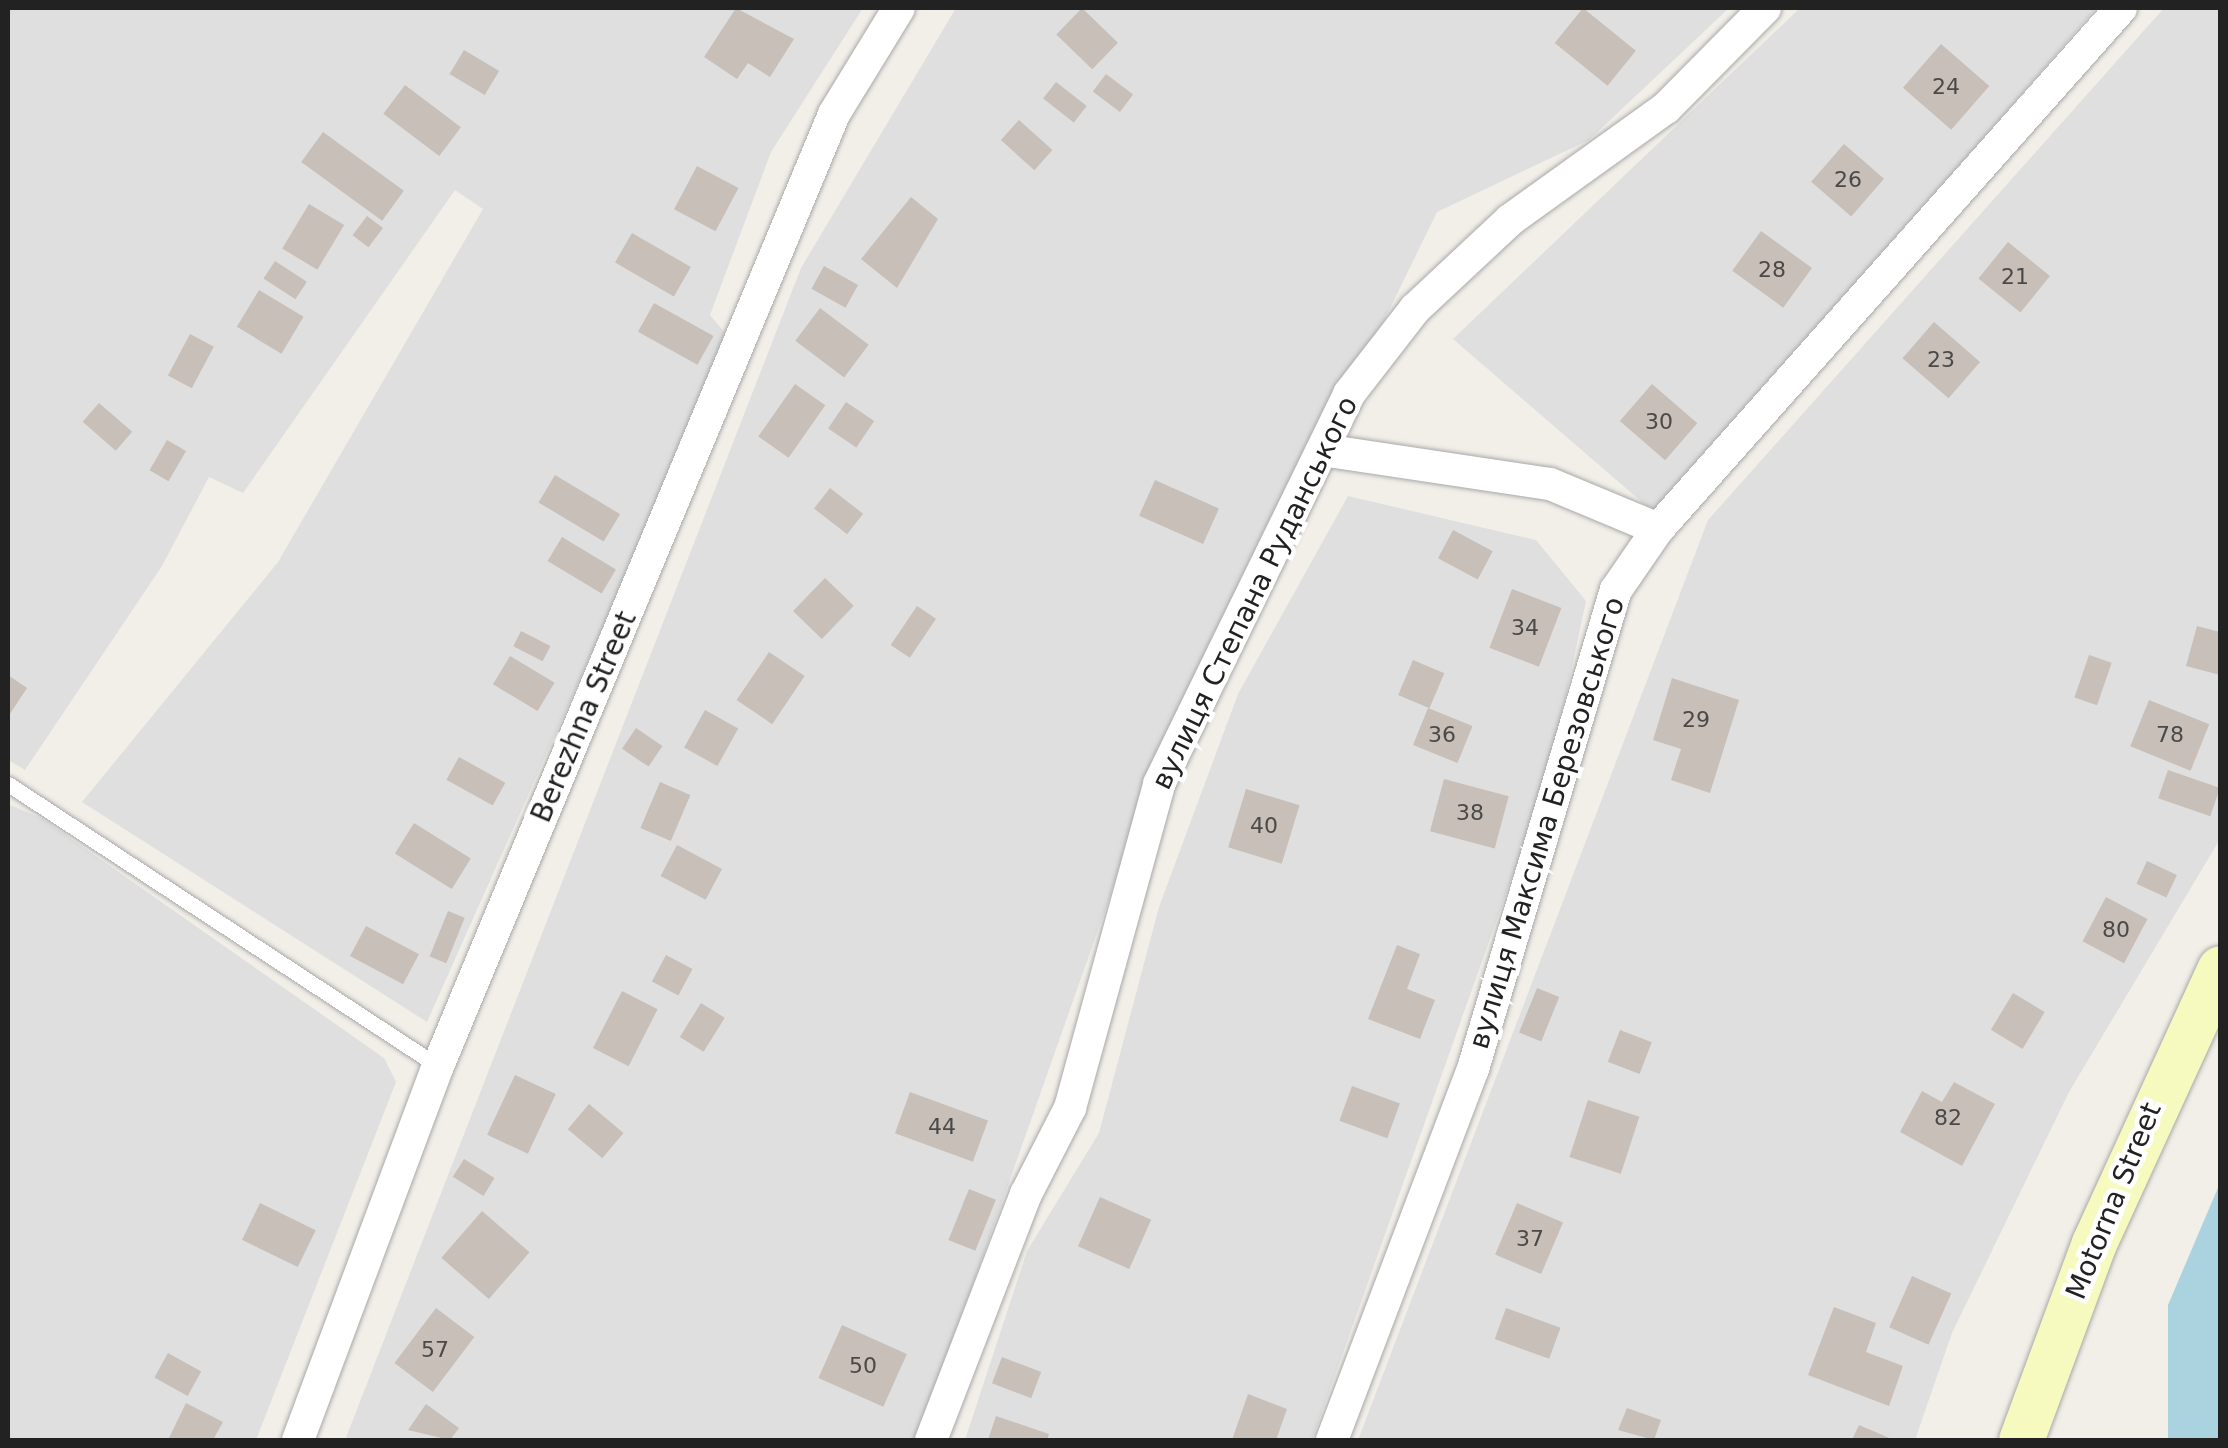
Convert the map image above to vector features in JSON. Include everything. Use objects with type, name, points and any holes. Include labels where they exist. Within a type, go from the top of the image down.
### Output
[{"type":"street","name":"Berezhna Street","points":[[298,1440],[438,1066],[834,114],[899,8]]},
{"type":"street","name":"вулиця Степана Руданського","points":[[931,1440],[1026,1194],[1070,1108],[1159,784],[1329,451],[1350,394],[1415,309],[1510,220],[1666,108],[1765,8]]},
{"type":"street","name":"вулиця Максима Березовського","points":[[1332,1440],[1473,1070],[1616,590],[1658,530],[2120,8]]},
{"type":"street","points":[[1329,451],[1550,484],[1658,530]]},
{"type":"street","name":"Motorna Street","points":[[2021,1440],[2094,1242],[2220,968]]},
{"type":"lane","points":[[8,784],[438,1066]]},
{"type":"shaded area","points":[[8,8],[863,8],[771,152],[710,315],[731,340],[427,1022],[82,802],[278,562],[483,209],[455,190],[243,493],[209,477],[162,566],[25,770],[8,760]]},
{"type":"shaded area","points":[[956,8],[1729,8],[1589,140],[1437,212],[1127,848],[918,1440],[345,1440],[801,268]]},
{"type":"shaded area","points":[[1800,8],[2096,8],[1658,516],[1453,339]]},
{"type":"shaded area","points":[[2164,8],[2220,8],[2220,839],[2069,1092],[1952,1333],[1915,1440],[1358,1440],[1708,520]]},
{"type":"shaded area","points":[[1348,496],[1536,540],[1586,601],[1550,770],[1312,1440],[965,1440],[1027,1251],[1099,1133],[1159,907],[1238,694]]},
{"type":"shaded area","points":[[8,804],[43,819],[384,1058],[396,1082],[256,1440],[8,1440]]},
{"type":"water","points":[[2220,1183],[2220,1440],[2168,1440],[2168,1305]]},
{"type":"building","points":[[736,8],[794,39],[770,77],[748,63],[737,79],[704,57]]},
{"type":"building","points":[[1082,8],[1118,43],[1092,69],[1056,35]]},
{"type":"building","points":[[1583,8],[1636,51],[1608,86],[1555,43]]},
{"type":"building","points":[[1941,44],[1989,86],[1951,130],[1903,88]]},
{"type":"building","points":[[464,50],[499,71],[485,95],[450,74]]},
{"type":"building","points":[[1106,74],[1133,94],[1120,112],[1093,92]]},
{"type":"building","points":[[1056,82],[1087,106],[1074,123],[1043,99]]},
{"type":"building","points":[[405,85],[461,127],[439,156],[383,114]]},
{"type":"building","points":[[1019,120],[1052,150],[1034,170],[1001,140]]},
{"type":"building","points":[[323,132],[404,191],[382,221],[301,162]]},
{"type":"building","points":[[1844,144],[1884,179],[1851,217],[1811,182]]},
{"type":"building","points":[[697,166],[738,188],[715,231],[674,209]]},
{"type":"building","points":[[911,197],[938,219],[897,288],[861,259]]},
{"type":"building","points":[[309,204],[344,225],[317,270],[282,249]]},
{"type":"building","points":[[367,216],[383,228],[369,247],[353,235]]},
{"type":"building","points":[[1761,231],[1812,268],[1783,308],[1732,271]]},
{"type":"building","points":[[632,233],[691,267],[674,296],[615,262]]},
{"type":"building","points":[[2008,242],[2050,276],[2020,313],[1978,279]]},
{"type":"building","points":[[275,261],[307,282],[295,299],[264,279]]},
{"type":"building","points":[[824,266],[858,285],[846,308],[811,289]]},
{"type":"building","points":[[259,290],[304,317],[281,354],[237,327]]},
{"type":"building","points":[[654,303],[713,336],[697,365],[638,332]]},
{"type":"building","points":[[820,308],[869,345],[844,377],[795,341]]},
{"type":"building","points":[[1934,322],[1980,362],[1949,398],[1903,358]]},
{"type":"building","points":[[190,334],[214,347],[192,388],[168,375]]},
{"type":"building","points":[[795,384],[825,405],[789,458],[758,436]]},
{"type":"building","points":[[1652,384],[1697,423],[1665,460],[1620,421]]},
{"type":"building","points":[[846,402],[874,421],[856,448],[828,429]]},
{"type":"building","points":[[99,403],[132,432],[116,451],[83,422]]},
{"type":"building","points":[[167,440],[186,451],[169,481],[150,470]]},
{"type":"building","points":[[555,475],[620,514],[604,542],[539,502]]},
{"type":"building","points":[[1155,480],[1219,508],[1203,544],[1139,516]]},
{"type":"building","points":[[830,488],[863,514],[847,534],[814,508]]},
{"type":"building","points":[[1453,530],[1493,551],[1478,579],[1438,558]]},
{"type":"building","points":[[562,537],[616,569],[602,593],[548,561]]},
{"type":"building","points":[[825,578],[854,606],[822,639],[793,611]]},
{"type":"building","points":[[1512,589],[1561,608],[1539,667],[1489,648]]},
{"type":"building","points":[[917,606],[936,619],[910,658],[891,645]]},
{"type":"building","points":[[2197,626],[2220,632],[2220,675],[2186,666]]},
{"type":"building","points":[[521,631],[550,646],[543,661],[513,646]]},
{"type":"building","points":[[769,652],[805,676],[772,724],[737,700]]},
{"type":"building","points":[[2089,655],[2112,663],[2097,705],[2074,698]]},
{"type":"building","points":[[510,656],[555,683],[538,711],[493,684]]},
{"type":"building","points":[[1413,660],[1444,673],[1429,708],[1398,695]]},
{"type":"building","points":[[8,675],[27,688],[8,717]]},
{"type":"building","points":[[1672,678],[1739,700],[1710,793],[1671,780],[1681,749],[1653,740]]},
{"type":"building","points":[[2149,700],[2209,724],[2191,771],[2130,746]]},
{"type":"building","points":[[1428,708],[1473,726],[1458,763],[1413,745]]},
{"type":"building","points":[[705,710],[738,728],[717,766],[684,748]]},
{"type":"building","points":[[636,728],[663,746],[649,767],[622,749]]},
{"type":"building","points":[[459,757],[505,783],[493,805],[446,780]]},
{"type":"building","points":[[2168,770],[2220,788],[2210,816],[2158,798]]},
{"type":"building","points":[[1444,779],[1509,796],[1495,849],[1430,831]]},
{"type":"building","points":[[660,782],[690,795],[671,841],[640,828]]},
{"type":"building","points":[[1246,789],[1300,805],[1282,864],[1228,847]]},
{"type":"building","points":[[414,823],[471,859],[452,889],[395,854]]},
{"type":"building","points":[[677,845],[722,869],[706,900],[661,876]]},
{"type":"building","points":[[2147,861],[2177,875],[2166,898],[2136,884]]},
{"type":"building","points":[[2106,897],[2147,919],[2124,963],[2083,941]]},
{"type":"building","points":[[448,911],[465,918],[446,963],[430,956]]},
{"type":"building","points":[[366,926],[419,954],[403,984],[350,956]]},
{"type":"building","points":[[1397,945],[1420,954],[1407,989],[1435,1000],[1420,1039],[1368,1019]]},
{"type":"building","points":[[666,955],[692,969],[678,996],[652,981]]},
{"type":"building","points":[[1537,988],[1559,997],[1541,1041],[1519,1033]]},
{"type":"building","points":[[622,991],[658,1009],[629,1066],[593,1048]]},
{"type":"building","points":[[2013,993],[2045,1012],[2023,1049],[1991,1030]]},
{"type":"building","points":[[701,1003],[725,1018],[704,1052],[680,1037]]},
{"type":"building","points":[[1620,1030],[1652,1042],[1640,1074],[1608,1062]]},
{"type":"building","points":[[515,1075],[556,1094],[528,1154],[487,1135]]},
{"type":"building","points":[[1954,1082],[1995,1104],[1962,1166],[1900,1132],[1922,1091],[1942,1102]]},
{"type":"building","points":[[1352,1086],[1400,1103],[1387,1138],[1339,1121]]},
{"type":"building","points":[[910,1092],[988,1120],[973,1162],[895,1133]]},
{"type":"building","points":[[1588,1100],[1639,1117],[1621,1174],[1569,1157]]},
{"type":"building","points":[[589,1104],[623,1133],[602,1158],[568,1129]]},
{"type":"building","points":[[464,1159],[495,1178],[483,1196],[453,1177]]},
{"type":"building","points":[[969,1189],[996,1200],[975,1251],[948,1240]]},
{"type":"building","points":[[1100,1197],[1151,1220],[1129,1269],[1078,1246]]},
{"type":"building","points":[[260,1203],[316,1230],[298,1267],[242,1240]]},
{"type":"building","points":[[1517,1203],[1563,1223],[1541,1274],[1495,1255]]},
{"type":"building","points":[[482,1211],[530,1252],[489,1299],[441,1258]]},
{"type":"building","points":[[1912,1276],[1951,1293],[1929,1345],[1889,1327]]},
{"type":"building","points":[[1834,1307],[1876,1323],[1866,1352],[1903,1366],[1889,1406],[1808,1375]]},
{"type":"building","points":[[436,1308],[474,1337],[433,1392],[394,1363]]},
{"type":"building","points":[[1506,1308],[1561,1328],[1549,1359],[1495,1339]]},
{"type":"building","points":[[842,1325],[907,1354],[883,1407],[818,1378]]},
{"type":"building","points":[[168,1353],[201,1371],[188,1396],[154,1377]]},
{"type":"building","points":[[1002,1357],[1041,1372],[1031,1398],[992,1383]]},
{"type":"building","points":[[1248,1394],[1287,1409],[1276,1440],[1232,1440]]},
{"type":"building","points":[[186,1403],[223,1422],[213,1440],[168,1440]]},
{"type":"building","points":[[426,1404],[459,1428],[450,1440],[408,1430]]},
{"type":"building","points":[[1627,1408],[1661,1420],[1654,1440],[1618,1430]]},
{"type":"building","points":[[996,1416],[1049,1434],[1047,1440],[988,1440]]},
{"type":"building","points":[[1859,1425],[1894,1440],[1852,1440]]}]
